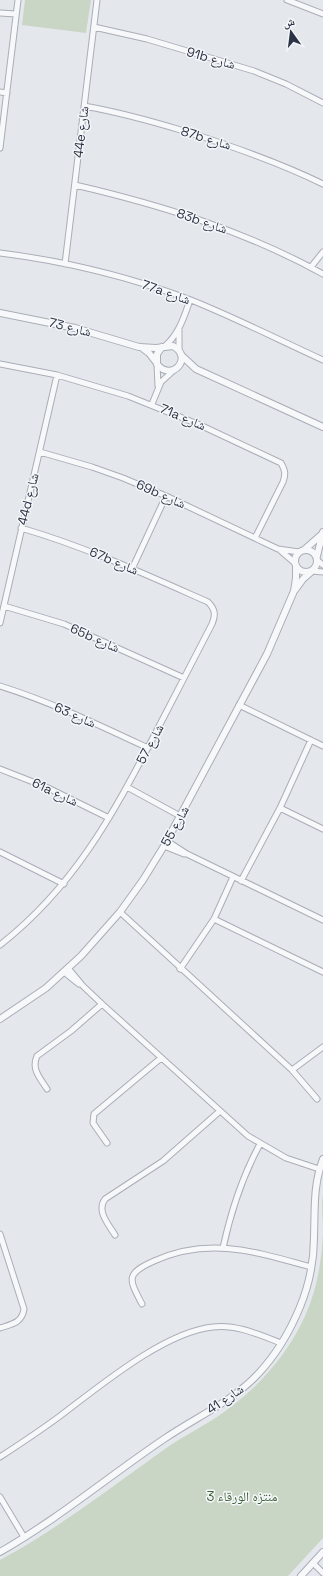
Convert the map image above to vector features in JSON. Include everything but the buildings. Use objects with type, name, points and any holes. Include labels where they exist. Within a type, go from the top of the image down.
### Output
[{"type":"street","points":[[0,148],[18,0]]},
{"type":"street","name":"44e شارع","points":[[65,264],[97,0]]},
{"type":"street","points":[[287,0],[323,14]]},
{"type":"street","points":[[0,13],[16,14]]},
{"type":"street","name":"91b شارع","points":[[94,27],[147,39],[254,71],[286,84],[323,103]]},
{"type":"street","points":[[0,92],[7,93]]},
{"type":"street","name":"87b شارع","points":[[84,106],[138,118],[229,145],[277,163],[323,184]]},
{"type":"street","name":"83b شارع","points":[[75,184],[155,205],[195,218],[267,246],[323,274]]},
{"type":"street","points":[[311,267],[323,252]]},
{"type":"street","name":"77a شارع","points":[[0,253],[65,264],[141,284],[190,300],[323,360]]},
{"type":"street","points":[[158,387],[157,354],[174,338],[180,327],[190,300]]},
{"type":"street","name":"شارع 73","points":[[0,313],[75,328],[139,347],[149,353],[157,363]]},
{"type":"street","points":[[152,404],[158,387],[164,378],[175,369],[182,359],[178,339],[180,327]]},
{"type":"street","points":[[164,347],[173,346],[196,369],[323,427]]},
{"type":"street","name":"شارع 73","points":[[139,347],[164,347]]},
{"type":"street","points":[[157,363],[164,370],[196,369]]},
{"type":"street","name":"71a شارع","points":[[0,364],[57,375],[105,388],[152,404],[226,436],[281,463],[284,468],[285,475],[283,482],[256,538]]},
{"type":"street","name":"44d شارع","points":[[0,623],[57,375]]},
{"type":"street","name":"69b شارع","points":[[40,452],[108,472],[166,496],[278,549],[295,564]]},
{"type":"street","points":[[132,569],[166,496]]},
{"type":"street","name":"67b شارع","points":[[21,528],[78,546],[204,600]]},
{"type":"street","points":[[323,533],[296,555],[295,564],[304,572],[323,572]]},
{"type":"street","points":[[312,571],[317,564],[323,533]]},
{"type":"street","name":"69b شارع","points":[[278,549],[301,551]]},
{"type":"street","points":[[301,551],[311,551],[323,565]]},
{"type":"street","name":"شارع 55","points":[[294,591],[296,578],[295,564]]},
{"type":"street","name":"شارع 55","points":[[0,1019],[34,997],[66,970],[94,942],[120,912],[143,880],[180,816],[267,654],[294,591],[301,581],[312,571]]},
{"type":"street","name":"شارع 57","points":[[0,945],[20,930],[43,908],[64,884],[87,853],[109,818],[148,748],[214,619],[215,614],[212,606],[204,600]]},
{"type":"street","name":"65b شارع","points":[[4,606],[64,624],[184,678]]},
{"type":"street","name":"شارع 63","points":[[0,686],[38,699],[148,748]]},
{"type":"street","points":[[239,705],[323,746]]},
{"type":"street","points":[[241,881],[280,808],[311,740]]},
{"type":"street","name":"61a شارع","points":[[0,769],[39,784],[109,818]]},
{"type":"street","points":[[127,787],[180,816]]},
{"type":"street","points":[[280,808],[323,828]]},
{"type":"street","points":[[165,843],[323,920]]},
{"type":"street","points":[[0,852],[64,884]]},
{"type":"street","points":[[180,968],[214,919],[233,877]]},
{"type":"street","points":[[120,912],[292,1070],[317,1099]]},
{"type":"street","points":[[214,919],[323,972]]},
{"type":"street","points":[[66,970],[239,1128],[260,1144],[286,1158],[319,1169]]},
{"type":"street","points":[[47,1089],[35,1068],[37,1056],[71,1031],[102,1004]]},
{"type":"street","points":[[292,1070],[323,1047]]},
{"type":"street","points":[[107,1143],[93,1123],[94,1114],[162,1058]]},
{"type":"street","points":[[115,1235],[102,1212],[101,1208],[105,1199],[163,1161],[220,1111]]},
{"type":"street","points":[[223,1248],[228,1221],[239,1190],[251,1159],[260,1144]]},
{"type":"street","name":"شارع 41","points":[[0,1552],[24,1537],[163,1439],[231,1398],[258,1374],[270,1360],[291,1326],[300,1307],[311,1267],[314,1236],[314,1196],[319,1169],[323,1159]]},
{"type":"street","points":[[0,1234],[24,1309],[21,1320],[0,1328]]},
{"type":"street","points":[[142,1304],[131,1278],[136,1271],[148,1264],[177,1252],[192,1249],[223,1248],[246,1250],[311,1267]]},
{"type":"street","points":[[0,1457],[44,1428],[135,1361],[188,1334],[215,1326],[228,1327],[281,1343]]},
{"type":"street","points":[[0,1497],[24,1537]]},
{"type":"street","points":[[301,1576],[323,1552]]},
{"type":"street","points":[[313,1563],[323,1573]]},
{"type":"green space","points":[[25,0],[91,0],[86,33],[22,25]]},
{"type":"green space","points":[[323,1195],[323,1231],[322,1208]]},
{"type":"green space","name":"منتزه الورقاء 3","points":[[323,1231],[323,1538],[288,1576],[0,1576],[0,1560],[61,1523],[165,1449],[217,1417],[244,1397],[268,1373],[279,1360],[297,1331],[313,1296],[318,1275]]}]
